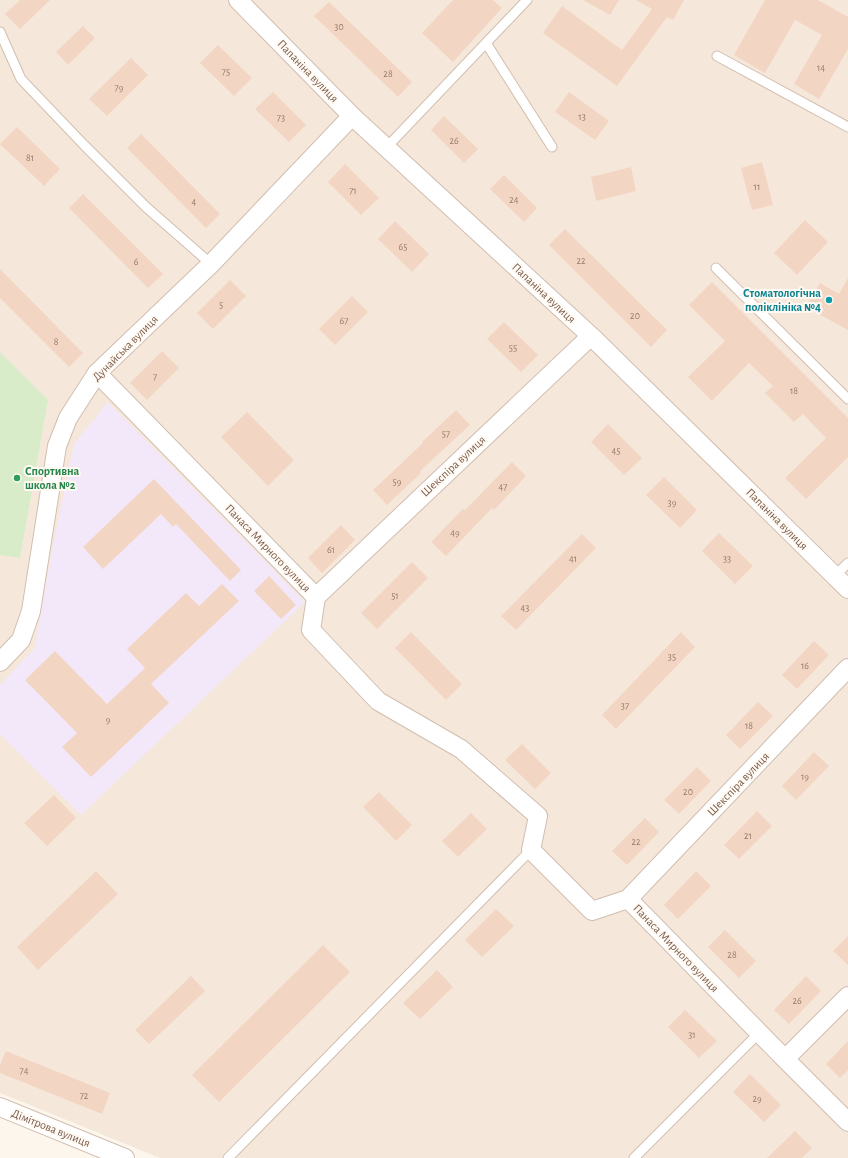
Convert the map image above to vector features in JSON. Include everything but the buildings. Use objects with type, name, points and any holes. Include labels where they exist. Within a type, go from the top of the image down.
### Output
[{"type":"street","name":"Папаніна вулиця","points":[[238,0],[352,116],[591,336],[848,589]]},
{"type":"street","name":"Дунайська вулиця","points":[[0,662],[21,640],[32,611],[57,446],[68,418],[97,374],[210,264],[352,116]]},
{"type":"street","name":"Шекспіра вулиця","points":[[316,597],[591,336]]},
{"type":"street","name":"Панаса Мирного вулиця","points":[[97,374],[316,597],[311,630],[378,700],[461,749],[538,816],[532,850],[592,911],[628,899],[848,1122]]},
{"type":"street","name":"Шекспіра вулиця","points":[[628,899],[848,668]]},
{"type":"street","points":[[785,1059],[848,996]]},
{"type":"street","name":"Дімітрова вулиця","points":[[0,1107],[125,1158]]},
{"type":"lane","points":[[386,148],[527,0]]},
{"type":"lane","points":[[0,32],[21,79],[135,196],[210,264]]},
{"type":"lane","points":[[486,43],[552,147]]},
{"type":"lane","points":[[717,56],[848,127]]},
{"type":"lane","points":[[716,268],[848,399]]},
{"type":"lane","points":[[835,576],[848,563]]},
{"type":"lane","points":[[228,1158],[532,850]]},
{"type":"lane","points":[[634,1158],[759,1033]]},
{"type":"shaded area","points":[[0,0],[848,0],[848,1158],[160,1158],[0,1093]]},
{"type":"shaded area","points":[[108,402],[305,602],[81,815],[0,734],[0,685],[35,648],[51,555],[74,444]]},
{"type":"green space","name":"Спортивна школа №2","points":[[0,352],[48,400],[20,558],[0,555]]},
{"type":"place","name":"Стоматологічна поліклініка №4","points":[[829,300]]},
{"type":"place","name":"Спортивна школа №2","points":[[17,478]]}]
